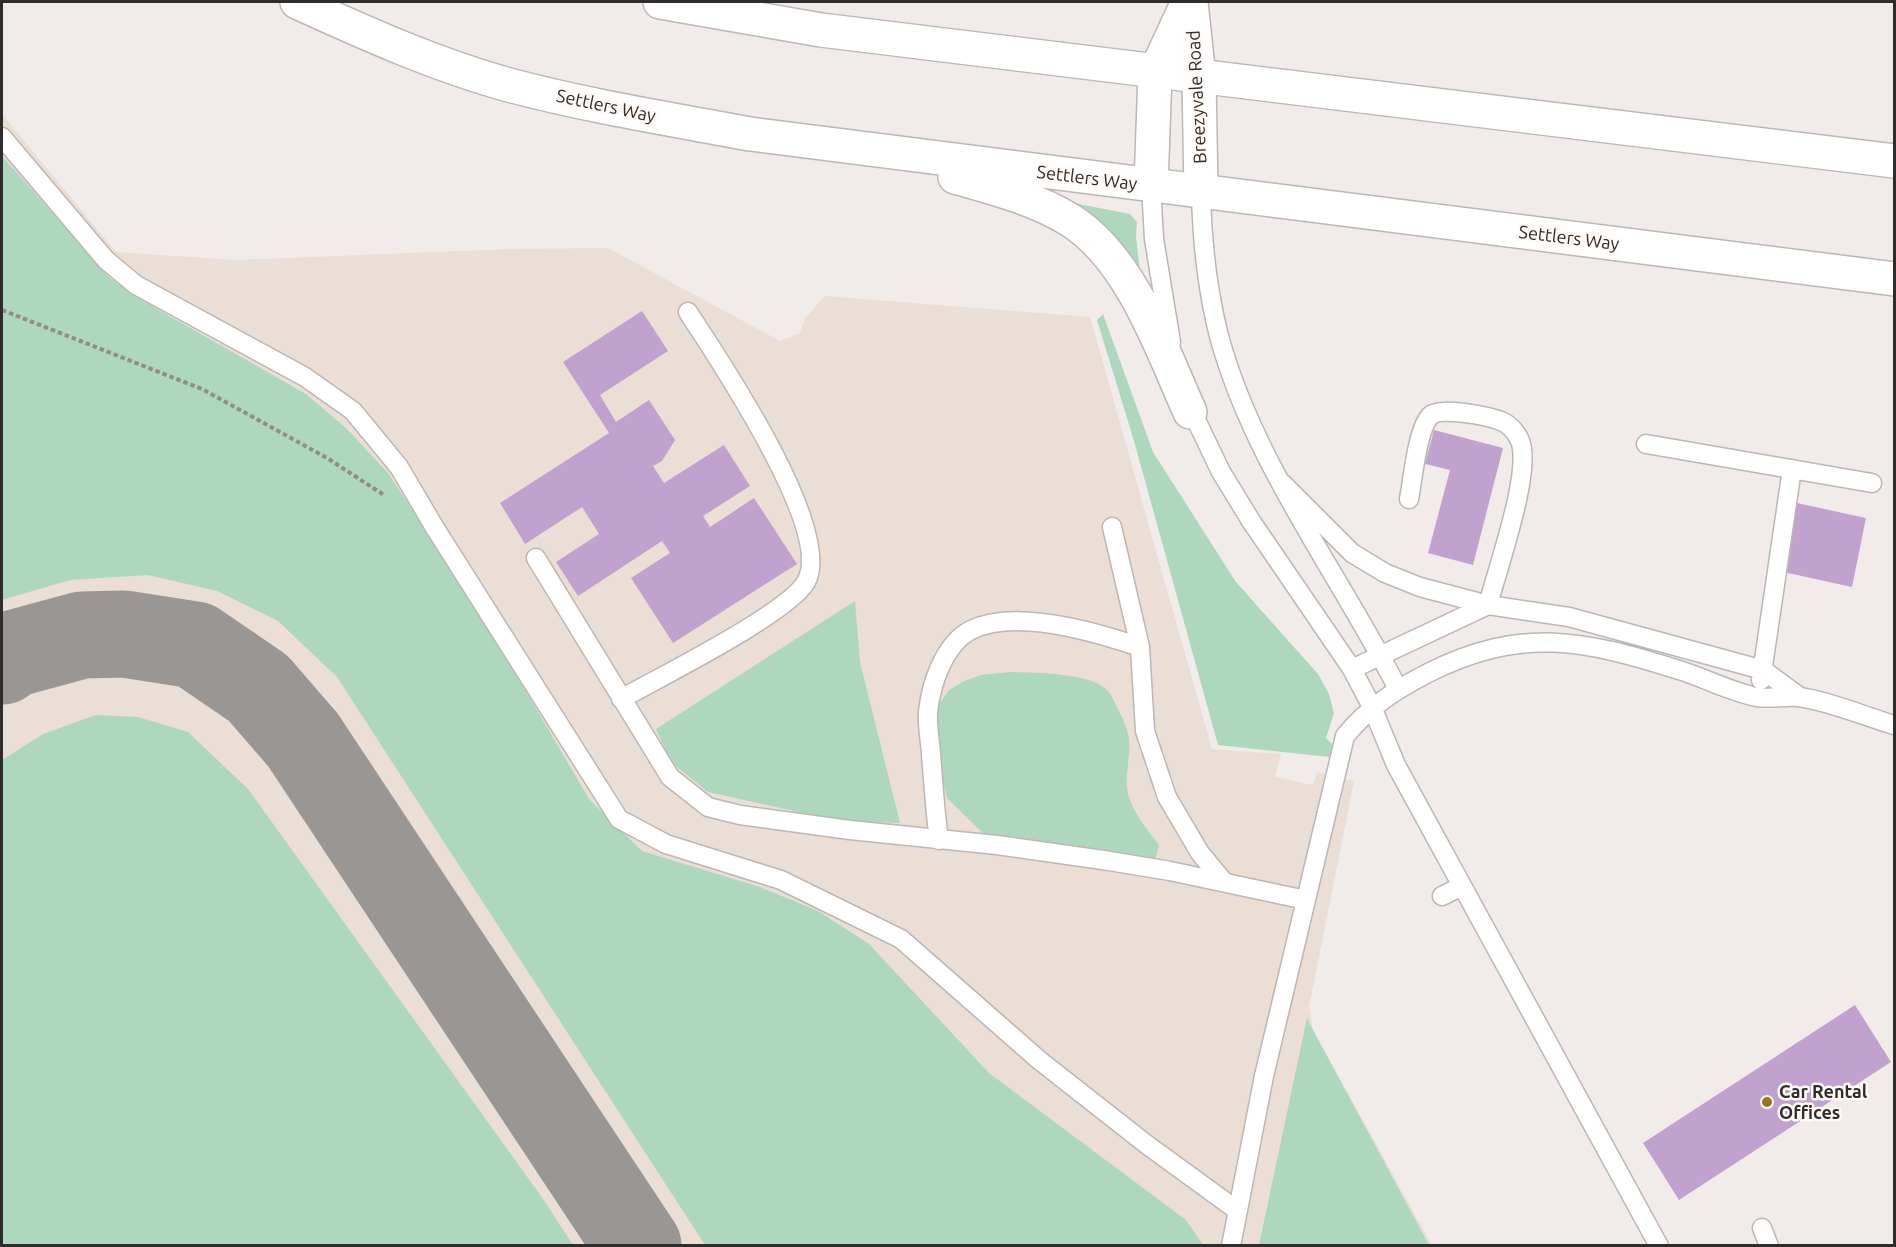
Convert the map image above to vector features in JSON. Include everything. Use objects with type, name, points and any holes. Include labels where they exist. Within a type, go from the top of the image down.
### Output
[{"type":"main road","name":"Settlers Way","points":[[297,2],[376,38],[508,85],[635,113],[857,149],[1894,279]]},
{"type":"main road","points":[[660,2],[821,30],[1155,73],[1755,142],[1894,161]]},
{"type":"main road","name":"Breezyvale Road","points":[[1151,186],[1155,73],[1190,2]]},
{"type":"main road","name":"Breezyvale Road","points":[[1190,2],[1199,78],[1200,192]]},
{"type":"main road","points":[[857,149],[1032,201],[1072,221],[1116,265],[1135,295],[1190,412]]},
{"type":"lane","points":[[2,137],[106,260],[136,285],[305,377],[353,411],[399,467],[453,558],[619,819],[666,844],[781,880],[901,939],[1039,1059],[1146,1144],[1238,1211]]},
{"type":"lane","points":[[1151,186],[1159,282],[1176,364],[1190,412],[1245,511],[1352,669],[1372,707],[1396,765],[1659,1245]]},
{"type":"lane","points":[[1200,192],[1206,275],[1219,337],[1239,392],[1261,445],[1398,688]]},
{"type":"lane","points":[[621,699],[781,607],[807,581],[810,549],[803,516],[786,477],[736,388],[688,312]]},
{"type":"lane","points":[[1409,500],[1424,425],[1432,414],[1443,410],[1502,421],[1517,434],[1522,448],[1520,482],[1488,604]]},
{"type":"lane","points":[[1646,444],[1872,483]]},
{"type":"lane","points":[[1757,697],[1792,469]]},
{"type":"lane","points":[[1282,483],[1352,553],[1385,573],[1420,587],[1488,604],[1569,617],[1763,669],[1800,697]]},
{"type":"lane","points":[[1112,527],[1140,647],[1145,731],[1167,796],[1200,853],[1224,882]]},
{"type":"lane","points":[[536,558],[670,777],[708,807],[740,815],[1103,860],[1224,882],[1306,900]]},
{"type":"lane","points":[[1352,669],[1488,604]]},
{"type":"lane","points":[[939,840],[928,712],[938,672],[950,649],[970,631],[993,623],[1022,622],[1096,633],[1140,647]]},
{"type":"lane","points":[[1230,1245],[1264,1077],[1346,736],[1372,707],[1398,688],[1480,650],[1513,643],[1535,642],[1576,644],[1621,653],[1757,697],[1800,697],[1894,725]]},
{"type":"lane","points":[[1442,896],[1462,886]]},
{"type":"path","points":[[2,310],[202,389],[327,458],[386,496]]},
{"type":"shaded area","points":[[2,114],[116,252],[236,260],[510,249],[608,248],[780,341],[800,333],[805,318],[825,296],[1090,317],[1212,749],[1281,754],[1275,777],[1313,785],[1317,772],[1354,781],[1309,1007],[1313,1030],[1432,1245],[2,1245]]},
{"type":"green space","points":[[2,156],[110,278],[157,309],[306,394],[346,428],[388,473],[479,611],[589,799],[642,851],[760,887],[818,911],[869,944],[989,1073],[1186,1220],[1203,1245],[705,1245],[337,677],[278,621],[217,591],[148,575],[70,580],[2,600]]},
{"type":"green space","points":[[1058,200],[1130,214],[1137,222],[1136,237],[1141,281]]},
{"type":"green space","points":[[1103,314],[1153,452],[1236,582],[1318,674],[1329,694],[1334,713],[1326,738],[1335,747],[1329,757],[1218,745],[1134,441],[1097,320]]},
{"type":"green space","points":[[855,601],[860,662],[900,823],[863,822],[821,817],[708,792],[671,762],[656,729]]},
{"type":"green space","points":[[1011,672],[1049,673],[1077,677],[1101,685],[1109,692],[1123,720],[1129,739],[1128,794],[1137,814],[1159,845],[1156,858],[1148,863],[988,838],[947,798],[937,760],[934,712],[948,691],[962,682],[981,675]]},
{"type":"green space","points":[[96,715],[138,717],[188,732],[248,789],[541,1196],[573,1245],[2,1245],[2,760],[43,734]]},
{"type":"green space","points":[[1307,1018],[1313,1030],[1429,1245],[1259,1245]]},
{"type":"building","points":[[642,311],[668,351],[600,395],[616,422],[649,400],[675,440],[662,461],[653,466],[664,483],[724,445],[750,486],[703,516],[710,527],[754,498],[797,564],[673,643],[631,578],[670,553],[662,541],[578,596],[556,562],[599,534],[582,507],[525,544],[500,503],[609,433],[563,362]]},
{"type":"building","points":[[1434,430],[1503,448],[1473,565],[1428,553],[1450,470],[1425,464]]},
{"type":"building","points":[[1797,503],[1866,518],[1852,587],[1783,572]]},
{"type":"building","name":"Car Rental Offices","points":[[1855,1005],[1891,1062],[1679,1200],[1643,1143]]},
{"type":"taxiway","points":[[2,661],[12,654],[82,635],[124,634],[195,645],[258,688],[303,740],[638,1246]]},
{"type":"place","name":"Car Rental Offices","points":[[1767,1102]]}]
